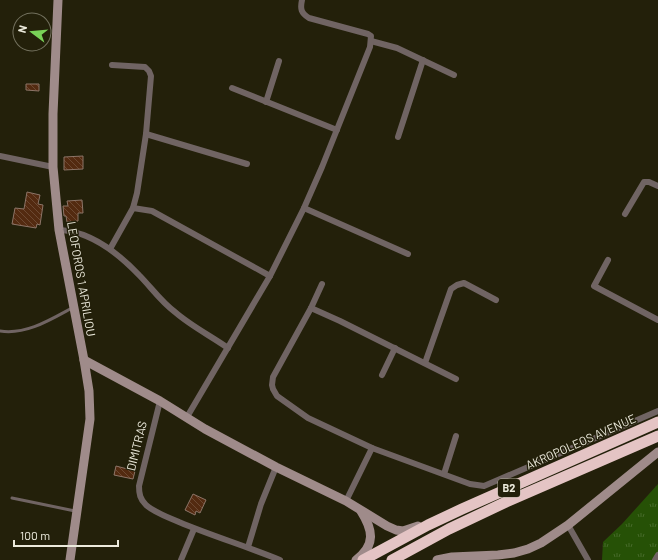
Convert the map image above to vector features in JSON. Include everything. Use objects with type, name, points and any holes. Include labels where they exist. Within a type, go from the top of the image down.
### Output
[{"type":"highway","name":"AKROPOLEOS AVENUE","points":[[363,560],[428,525],[658,422]]},
{"type":"highway","name":"AKROPOLEOS AVENUE","points":[[392,560],[448,529],[506,502],[658,436]]},
{"type":"street","name":"LEOFOROS 1 APRILIOU","points":[[58,0],[53,114],[53,167],[59,230],[84,360],[89,391],[90,419],[70,560]]},
{"type":"street","points":[[187,417],[270,276],[304,208],[364,65],[371,41],[371,36],[368,34],[309,18],[301,11],[302,0]]},
{"type":"street","points":[[371,41],[397,48],[454,75]]},
{"type":"street","points":[[398,137],[423,60]]},
{"type":"street","points":[[266,102],[279,61]]},
{"type":"street","points":[[110,249],[133,208],[137,193],[146,134],[151,76],[145,67],[112,64]]},
{"type":"street","points":[[232,88],[337,130]]},
{"type":"street","points":[[146,134],[247,164]]},
{"type":"street","points":[[0,156],[53,167]]},
{"type":"street","points":[[624,214],[644,182],[649,182],[658,186]]},
{"type":"street","points":[[133,208],[152,212],[181,226],[270,276]]},
{"type":"street","points":[[304,208],[408,254]]},
{"type":"street","points":[[59,230],[75,231],[86,234],[110,249],[138,274],[174,312],[228,348]]},
{"type":"street","points":[[608,260],[594,286],[658,320]]},
{"type":"street","points":[[425,363],[451,289],[464,283],[496,300]]},
{"type":"street","points":[[322,284],[311,308],[273,377],[273,389],[277,396],[308,418],[372,448],[470,484],[484,486],[658,410]]},
{"type":"street","points":[[311,308],[456,379]]},
{"type":"street","points":[[382,375],[395,348]]},
{"type":"street","points":[[84,360],[160,401],[205,430],[346,501],[396,530],[403,531],[440,516],[462,510]]},
{"type":"street","name":"DIMITRAS","points":[[160,401],[138,486],[139,497],[146,505],[160,514],[194,529]]},
{"type":"street","points":[[444,474],[456,436]]},
{"type":"street","points":[[346,501],[372,448]]},
{"type":"street","points":[[437,560],[452,557],[465,558],[514,553],[542,543],[568,525],[657,455]]},
{"type":"street","points":[[248,547],[261,504],[276,467]]},
{"type":"street","points":[[356,560],[365,552],[370,539],[369,523],[360,510]]},
{"type":"street","points":[[568,525],[588,560]]},
{"type":"street","points":[[181,560],[194,529],[248,547],[280,560]]},
{"type":"street","points":[[654,560],[658,555]]},
{"type":"lane","points":[[0,331],[22,331],[46,322],[74,307]]},
{"type":"lane","points":[[12,498],[77,512]]},
{"type":"green space","points":[[658,484],[658,560],[602,560],[603,542],[622,524]]},
{"type":"building","points":[[26,84],[39,84],[39,91],[26,90]]},
{"type":"building","points":[[83,156],[83,169],[64,170],[64,157]]},
{"type":"building","points":[[27,192],[40,195],[38,204],[43,205],[40,225],[37,224],[36,228],[12,224],[15,208],[24,209]]},
{"type":"building","points":[[82,200],[83,213],[78,213],[78,221],[67,222],[66,216],[64,216],[63,206],[68,206],[67,201]]},
{"type":"building","points":[[116,466],[135,471],[133,479],[114,475]]},
{"type":"building","points":[[193,494],[206,500],[200,513],[196,511],[195,515],[185,510]]}]
